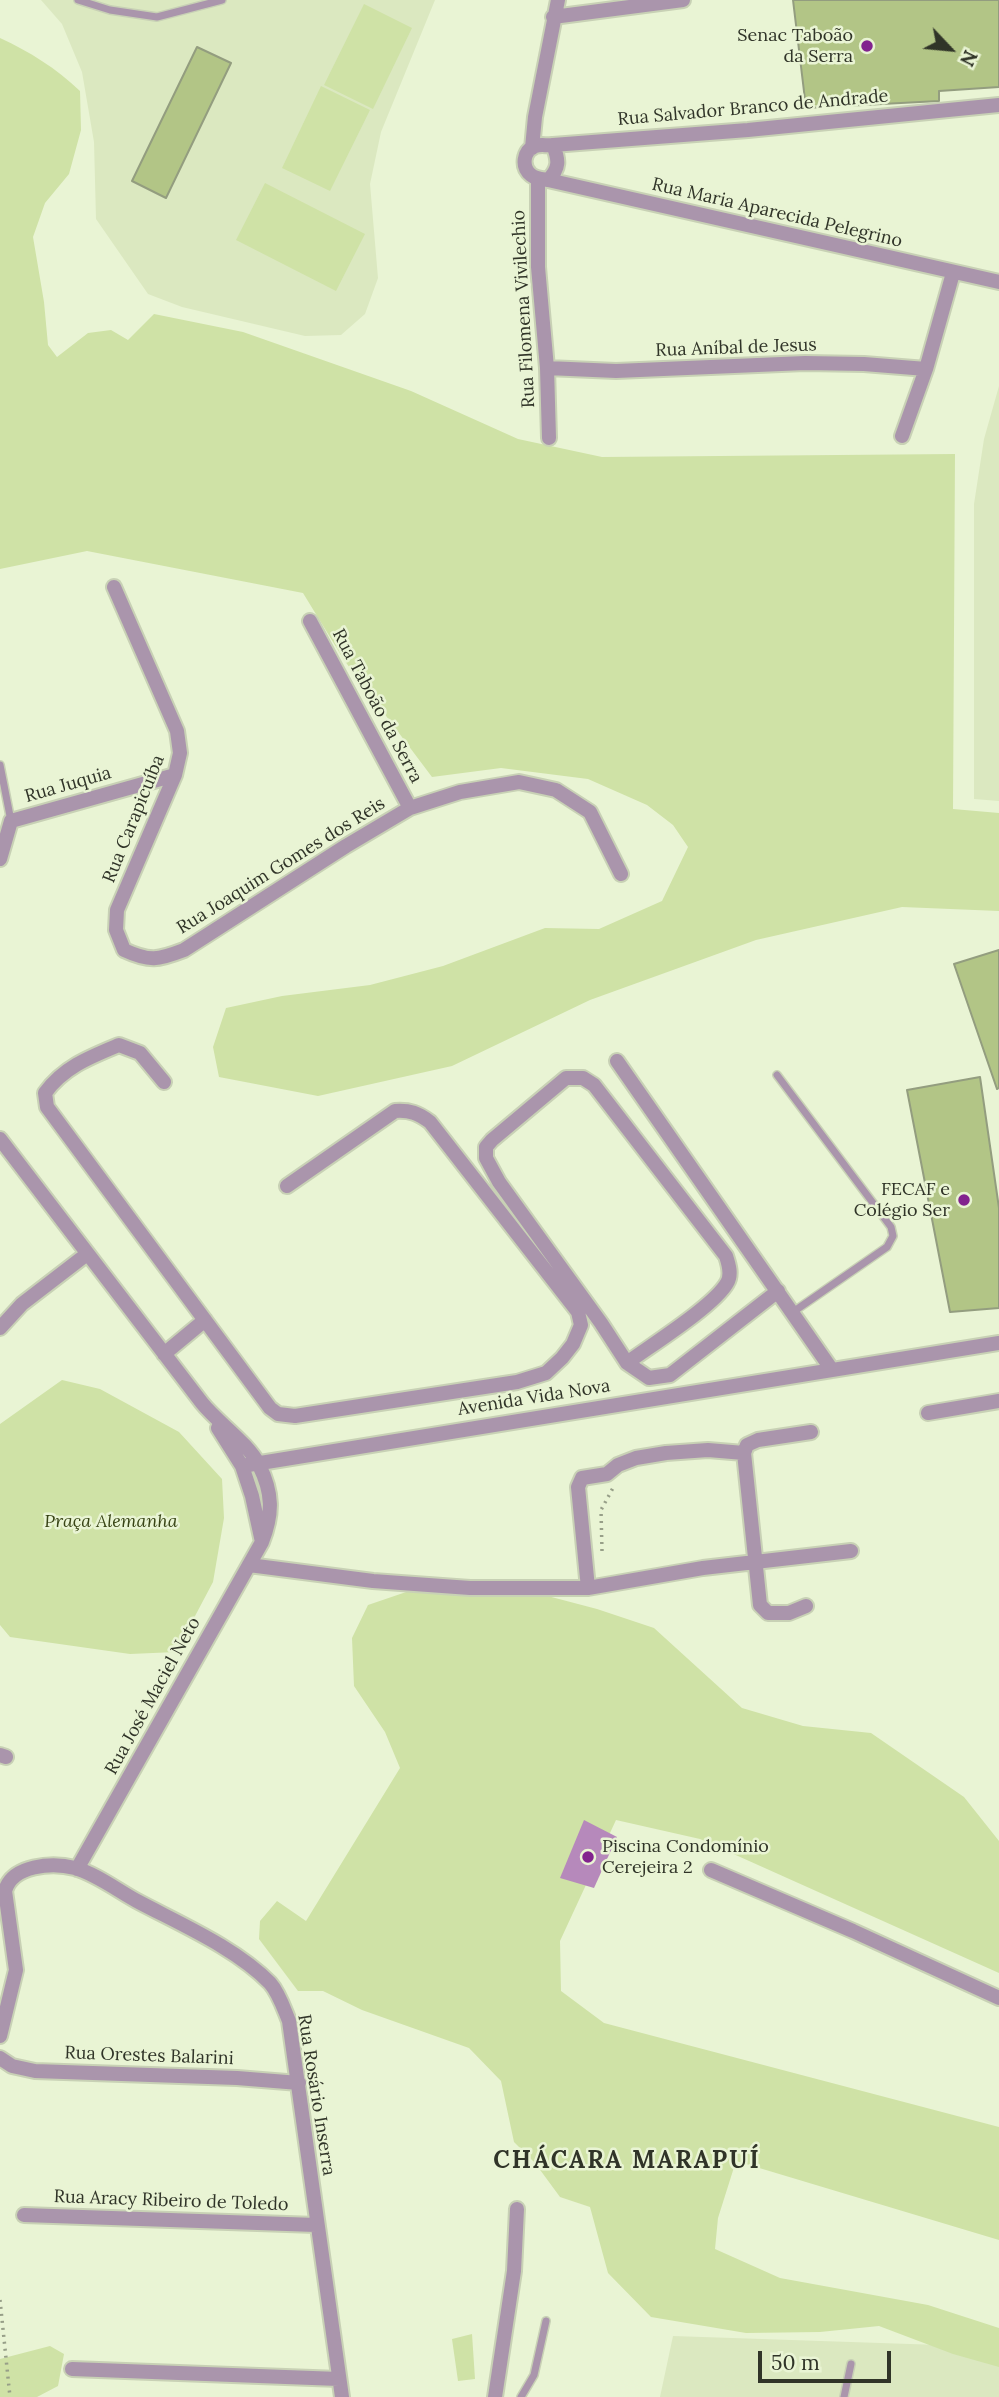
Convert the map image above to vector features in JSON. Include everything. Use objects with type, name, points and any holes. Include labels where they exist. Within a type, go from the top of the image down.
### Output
[{"type":"street","points":[[532,148],[535,117],[558,0]]},
{"type":"street","points":[[553,17],[683,0]]},
{"type":"street","name":"Rua Salvador Branco de Andrade","points":[[553,145],[748,130],[999,105]]},
{"type":"street","points":[[553,145],[557,170],[543,179],[528,173],[525,157],[532,148],[553,145]]},
{"type":"street","name":"Rua Maria Aparecida Pelegrino","points":[[543,179],[999,282]]},
{"type":"street","name":"Rua Filomena Vivilechio","points":[[543,179],[538,267],[548,368],[549,438]]},
{"type":"street","points":[[902,436],[926,369],[953,273]]},
{"type":"street","name":"Rua Aníbal de Jesus","points":[[548,368],[629,370],[817,363],[926,369]]},
{"type":"street","name":"Rua Carapicuíba","points":[[114,587],[177,732],[180,753],[175,775],[117,910],[116,930],[124,950]]},
{"type":"street","name":"Rua Taboão da Serra","points":[[310,621],[410,808]]},
{"type":"street","name":"Rua Juquia","points":[[11,821],[175,775]]},
{"type":"street","name":"Rua Joaquim Gomes dos Reis","points":[[124,950],[158,960],[184,950],[410,808],[460,792],[519,782],[556,790],[590,812],[621,874]]},
{"type":"street","points":[[0,859],[11,821]]},
{"type":"street","points":[[164,1082],[140,1053],[119,1045],[74,1064],[54,1081],[45,1093],[47,1107],[270,1408],[278,1415],[517,1382],[546,1373],[573,1344],[581,1325],[578,1312],[430,1122],[421,1115],[408,1110],[396,1111],[287,1186]]},
{"type":"street","points":[[617,1060],[832,1370]]},
{"type":"street","points":[[627,1363],[714,1299],[729,1281],[729,1267],[726,1256],[594,1085],[583,1078],[566,1078],[492,1140],[486,1147],[486,1158],[499,1182],[627,1363],[649,1378],[670,1375],[778,1292]]},
{"type":"street","name":"Rua José Maciel Neto","points":[[0,1139],[209,1412],[242,1466],[262,1542]]},
{"type":"street","points":[[0,1328],[22,1304],[87,1254]]},
{"type":"street","points":[[164,1354],[205,1320]]},
{"type":"street","name":"Avenida Vida Nova","points":[[242,1466],[999,1343]]},
{"type":"street","points":[[928,1413],[999,1401]]},
{"type":"street","name":"Rua José Maciel Neto","points":[[77,1869],[262,1542],[269,1525],[271,1502],[258,1462],[209,1412]]},
{"type":"street","points":[[806,1606],[789,1613],[768,1613],[760,1605],[744,1452],[747,1445],[758,1440],[811,1432]]},
{"type":"street","points":[[587,1588],[578,1487],[582,1478],[607,1474],[618,1465],[636,1458],[666,1453],[708,1450],[744,1452]]},
{"type":"street","points":[[249,1565],[373,1581],[470,1588],[587,1588],[703,1568],[851,1551]]},
{"type":"street","points":[[0,2036],[16,1970],[5,1898],[10,1879],[23,1871],[44,1867],[77,1869]]},
{"type":"street","name":"Rua Rosário Inserra","points":[[77,1869],[224,1950],[254,1969],[272,1985],[289,2021],[342,2397]]},
{"type":"street","points":[[711,1870],[999,1998]]},
{"type":"street","name":"Rua Orestes Balarini","points":[[0,2058],[12,2066],[35,2071],[237,2078],[299,2083]]},
{"type":"street","points":[[495,2397],[514,2270],[517,2209]]},
{"type":"street","name":"Rua Aracy Ribeiro de Toledo","points":[[24,2215],[316,2225]]},
{"type":"street","points":[[72,2368],[339,2379]]},
{"type":"lane","points":[[78,0],[110,10],[157,17],[222,0]]},
{"type":"lane","points":[[0,765],[11,821]]},
{"type":"lane","points":[[777,1075],[891,1227],[893,1236],[887,1247],[793,1312]]},
{"type":"lane","points":[[521,2397],[534,2375],[546,2321]]},
{"type":"lane","points":[[844,2397],[851,2364]]},
{"type":"path","points":[[602,1554],[601,1510],[616,1483]]},
{"type":"path","points":[[0,2300],[10,2397]]},
{"type":"shaded area","points":[[41,0],[435,0],[381,132],[370,184],[378,278],[365,314],[341,335],[305,336],[182,307],[148,294],[96,219],[94,142],[82,72],[62,24]]},
{"type":"shaded area","points":[[999,386],[999,801],[974,799],[974,504],[984,439]]},
{"type":"shaded area","name":"Piscina Condomínio Cerejeira 2","points":[[584,1820],[617,1837],[594,1888],[560,1878]]},
{"type":"shaded area","points":[[673,2336],[999,2347],[999,2397],[660,2397]]},
{"type":"green space","points":[[364,4],[412,28],[373,109],[324,85]]},
{"type":"green space","points":[[0,38],[42,61],[80,91],[81,130],[69,174],[45,203],[33,237],[48,345],[57,357],[88,333],[111,330],[128,340],[154,314],[243,332],[411,391],[518,439],[602,457],[955,454],[953,809],[999,813],[999,911],[902,907],[756,940],[590,1000],[452,1066],[318,1096],[219,1077],[213,1047],[226,1008],[282,996],[370,985],[443,966],[545,928],[599,929],[662,901],[688,847],[673,825],[647,805],[588,779],[501,768],[432,777],[344,660],[303,593],[87,551],[0,569]]},
{"type":"green space","points":[[321,86],[370,110],[330,191],[282,168]]},
{"type":"green space","points":[[265,183],[365,234],[336,291],[236,240]]},
{"type":"green space","name":"Praça Alemanha","points":[[62,1380],[100,1389],[179,1432],[222,1479],[224,1518],[213,1582],[176,1652],[130,1654],[10,1637],[0,1625],[0,1424]]},
{"type":"green space","points":[[521,1589],[597,1609],[654,1628],[742,1708],[803,1726],[871,1733],[964,1797],[999,1841],[999,1973],[700,1839],[616,1820],[560,1941],[561,1991],[604,2023],[999,2127],[999,2240],[736,2161],[718,2218],[715,2249],[780,2278],[928,2305],[999,2328],[999,2367],[953,2354],[879,2326],[820,2332],[746,2333],[651,2317],[608,2273],[590,2207],[560,2197],[535,2163],[514,2142],[501,2081],[469,2048],[362,2010],[323,1991],[298,1991],[259,1939],[260,1921],[277,1901],[306,1921],[400,1768],[385,1732],[354,1686],[352,1638],[368,1605],[412,1590]]},
{"type":"green space","points":[[472,2334],[475,2379],[458,2381],[452,2339]]},
{"type":"green space","points":[[50,2346],[64,2354],[58,2386],[37,2397],[0,2397],[0,2359]]},
{"type":"building","name":"Senac Taboão da Serra","points":[[793,0],[999,0],[999,87],[939,91],[939,101],[806,108]]},
{"type":"building","points":[[197,47],[231,63],[166,198],[132,181]]},
{"type":"building","points":[[999,950],[999,1088],[997,1089],[954,964]]},
{"type":"building","name":"FECAF e Colégio Ser","points":[[980,1077],[999,1208],[999,1308],[950,1312],[907,1090]]},
{"type":"place","name":"Senac Taboão da Serra","points":[[867,46]]},
{"type":"place","name":"FECAF e Colégio Ser","points":[[964,1200]]},
{"type":"place","name":"Piscina Condomínio Cerejeira 2","points":[[588,1857]]},
{"type":"district","name":"CHÁCARA MARAPUÍ","points":[[627,2161]]}]
